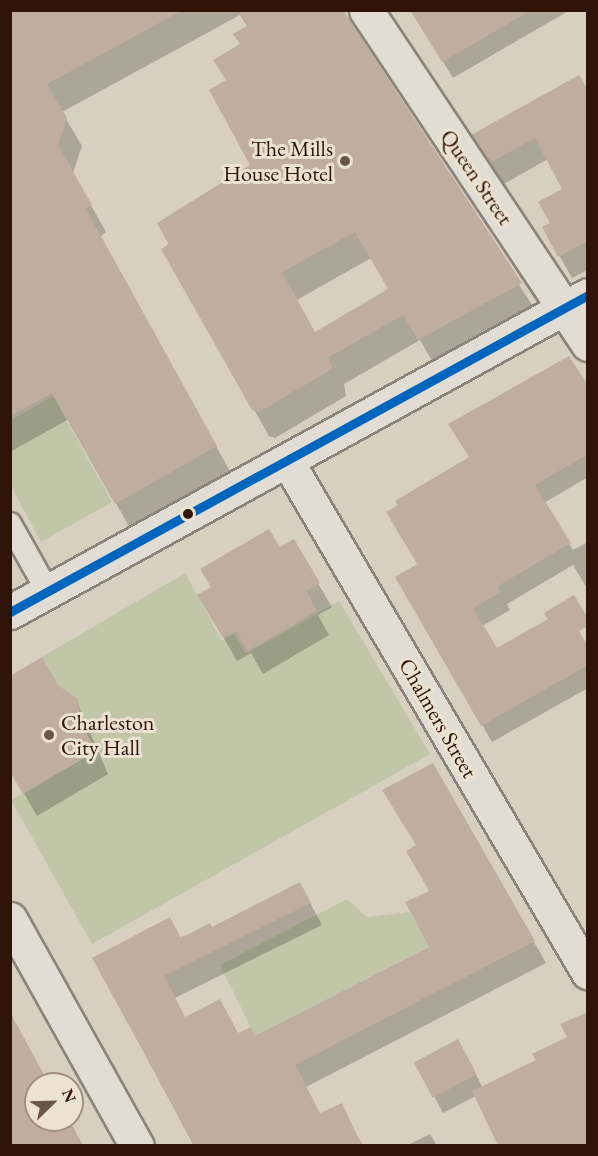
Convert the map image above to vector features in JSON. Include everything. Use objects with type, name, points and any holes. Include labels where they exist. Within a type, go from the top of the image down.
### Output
[{"type":"street","name":"Queen Street","points":[[366,10],[576,301],[588,344]]},
{"type":"street","points":[[10,612],[288,462],[576,301]]},
{"type":"street","name":"Chalmers Street","points":[[288,462],[588,973]]},
{"type":"street","points":[[10,524],[48,592]]},
{"type":"street","points":[[10,919],[137,1146]]},
{"type":"green space","points":[[53,396],[112,502],[41,542],[11,486],[11,420]]},
{"type":"green space","points":[[185,573],[222,641],[234,634],[246,654],[339,601],[430,754],[92,944],[11,800],[96,751],[78,718],[78,699],[60,688],[42,657]]},
{"type":"green space","points":[[347,899],[367,917],[410,912],[429,947],[255,1036],[220,965]]},
{"type":"building","points":[[10,10],[183,10],[47,84],[67,118],[58,145],[92,205],[86,209],[217,446],[115,504],[52,393],[10,416]]},
{"type":"building","name":"The Mills House Hotel","points":[[238,10],[343,10],[522,283],[418,340],[403,315],[329,357],[332,369],[259,412],[252,410],[161,249],[169,245],[157,223],[250,165],[209,90],[226,80],[213,60],[240,44],[233,34],[248,25]],"holes":[[[355,232],[388,289],[315,332],[282,272]]]},
{"type":"building","points":[[410,10],[532,10],[442,62]]},
{"type":"building","points":[[579,75],[588,90],[588,241],[558,257],[542,227],[550,223],[538,202],[562,189],[535,138],[490,163],[471,135]]},
{"type":"building","points":[[569,356],[588,385],[588,454],[535,485],[571,543],[498,586],[501,592],[473,608],[497,648],[548,619],[544,613],[574,595],[588,618],[588,626],[579,631],[588,646],[588,665],[481,726],[395,577],[417,564],[386,512],[398,505],[395,501],[469,457],[448,424]]},
{"type":"building","points":[[269,529],[280,547],[294,539],[320,583],[306,591],[317,611],[248,651],[236,631],[223,638],[197,595],[211,587],[200,569]]},
{"type":"building","name":"Charleston City Hall","points":[[42,657],[59,686],[78,699],[80,722],[96,751],[23,794],[10,772],[10,676]]},
{"type":"building","points":[[433,763],[535,941],[295,1065],[320,1113],[342,1103],[362,1146],[195,1146],[92,958],[170,917],[181,938],[210,923],[212,927],[300,882],[311,903],[164,976],[185,1017],[220,999],[238,1033],[251,1027],[255,1036],[429,947],[405,902],[429,891],[406,851],[416,845],[382,790]]},
{"type":"building","points":[[10,1012],[42,1072],[24,1072],[24,1132],[74,1132],[82,1146],[10,1146]]},
{"type":"building","points":[[588,1012],[588,1146],[498,1146],[472,1091],[536,1060],[532,1054],[567,1037],[560,1024]]},
{"type":"building","points":[[458,1039],[477,1074],[433,1098],[414,1062]]},
{"type":"transit line","points":[[10,612],[588,295]]},
{"type":"place","name":"The Mills House Hotel","points":[[345,161]]},
{"type":"place","name":"Charleston City Hall","points":[[49,735]]}]
